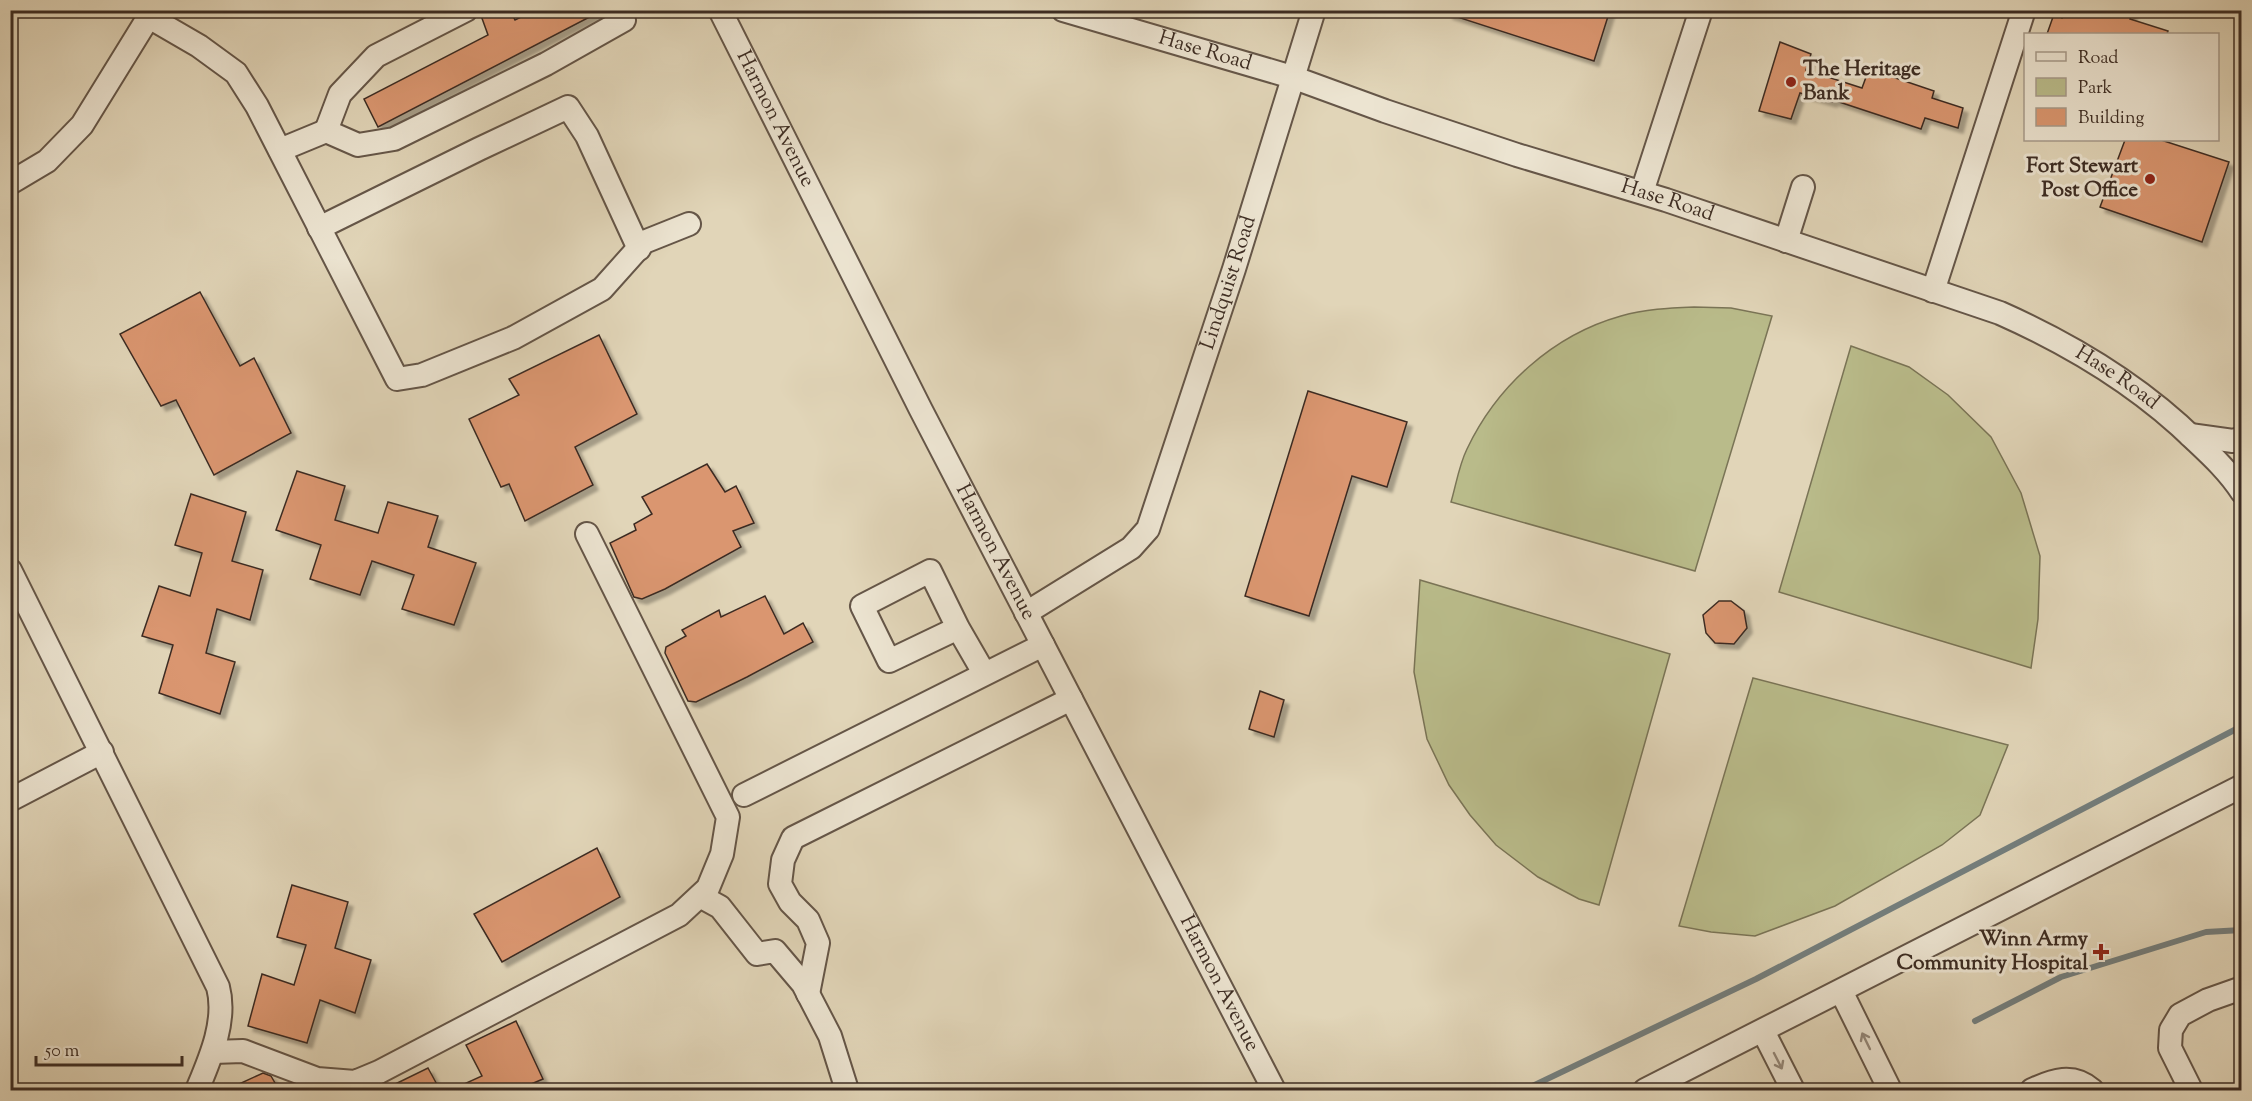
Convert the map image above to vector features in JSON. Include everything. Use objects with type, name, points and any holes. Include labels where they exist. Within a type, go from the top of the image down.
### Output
[{"type":"street","points":[[326,131],[340,94],[376,56],[466,10]]},
{"type":"street","points":[[280,150],[326,131],[358,145],[394,139],[546,64],[624,20],[619,10]]},
{"type":"street","name":"Harmon Avenue","points":[[720,10],[921,410],[1274,1090]]},
{"type":"street","name":"Hase Road","points":[[1063,10],[1292,77],[1429,126],[1642,192],[2000,313],[2046,333],[2139,390],[2237,476]]},
{"type":"street","name":"Lindquist Road","points":[[1026,613],[1131,548],[1148,529],[1234,269],[1314,10]]},
{"type":"street","points":[[1642,192],[1701,10]]},
{"type":"street","points":[[1933,291],[2024,10]]},
{"type":"street","points":[[10,183],[47,161],[82,124],[151,14],[236,73],[257,106],[397,379],[422,375],[513,338],[602,289],[644,243],[689,224]]},
{"type":"street","points":[[319,228],[568,108],[587,136],[639,249]]},
{"type":"street","points":[[1786,241],[1803,187]]},
{"type":"street","points":[[2190,435],[2232,441],[2241,438]]},
{"type":"street","points":[[213,1052],[243,1051],[317,1079],[357,1086],[679,915],[708,888],[722,854],[728,817],[587,534]]},
{"type":"street","points":[[10,570],[218,987],[222,1002],[213,1052],[197,1090]]},
{"type":"street","points":[[958,628],[984,673]]},
{"type":"street","points":[[744,795],[1043,645]]},
{"type":"street","points":[[808,994],[818,943],[808,920],[790,902],[780,884],[783,860],[793,838],[1071,699]]},
{"type":"street","points":[[10,800],[102,752]]},
{"type":"street","points":[[1645,1090],[2241,786]]},
{"type":"street","points":[[700,896],[720,907],[757,954],[776,951],[803,984],[830,1036],[847,1090]]},
{"type":"street","points":[[2191,1090],[2170,1048],[2171,1030],[2181,1015],[2208,1000],[2241,988]]},
{"type":"street","points":[[1842,991],[1890,1090]]},
{"type":"street","points":[[1762,1031],[1793,1090]]},
{"type":"street","points":[[2032,1090],[2052,1080],[2070,1079],[2092,1090]]},
{"type":"green space","points":[[1666,308],[1731,308],[1772,316],[1695,571],[1451,502],[1464,455],[1479,426],[1511,384],[1530,366],[1572,336],[1621,316]]},
{"type":"green space","points":[[1851,346],[1909,367],[1948,395],[1991,437],[2021,493],[2040,556],[2038,619],[2031,668],[1779,592]]},
{"type":"green space","points":[[1420,580],[1670,654],[1599,905],[1579,899],[1538,877],[1496,845],[1470,815],[1449,785],[1427,739],[1414,672]]},
{"type":"green space","points":[[1753,678],[2008,745],[1980,815],[1942,845],[1835,906],[1755,936],[1679,926]]},
{"type":"building","points":[[479,10],[510,10],[515,20],[535,10],[603,10],[378,127],[364,99],[488,35]]},
{"type":"building","points":[[1448,10],[1610,10],[1594,61],[1448,14]]},
{"type":"building","points":[[2064,10],[2133,10],[2130,19],[2168,31],[2167,33],[2047,33],[2054,14],[2062,18]]},
{"type":"building","points":[[1780,42],[1811,54],[1806,70],[1862,88],[1869,69],[1934,91],[1932,98],[1963,108],[1958,128],[1925,118],[1921,129],[1833,100],[1832,102],[1800,93],[1791,119],[1759,111]]},
{"type":"building","points":[[2125,141],[2164,141],[2229,162],[2202,242],[2100,207]]},
{"type":"building","points":[[200,292],[240,366],[254,358],[291,433],[214,475],[176,400],[161,406],[120,334]]},
{"type":"building","points":[[599,335],[637,414],[575,447],[593,485],[525,521],[509,484],[501,487],[469,419],[519,395],[509,379]]},
{"type":"building","points":[[1308,391],[1407,422],[1387,487],[1352,476],[1309,616],[1245,596]]},
{"type":"building","points":[[707,464],[725,492],[736,486],[754,523],[733,531],[741,547],[665,589],[642,599],[634,597],[610,543],[636,530],[634,524],[652,514],[642,497]]},
{"type":"building","points":[[297,471],[345,486],[335,520],[378,533],[388,502],[438,516],[428,547],[476,563],[454,625],[402,609],[414,575],[372,561],[360,595],[310,579],[321,545],[276,530]]},
{"type":"building","points":[[191,494],[246,512],[232,561],[263,570],[250,620],[217,609],[206,653],[235,662],[220,714],[159,693],[173,645],[142,636],[159,586],[190,596],[202,553],[175,545]]},
{"type":"building","points":[[765,596],[784,634],[803,623],[813,642],[696,702],[688,701],[665,653],[666,647],[686,636],[682,630],[719,610],[721,617]]},
{"type":"building","points":[[1719,601],[1731,601],[1744,611],[1747,628],[1734,644],[1715,643],[1706,633],[1703,615]]},
{"type":"building","points":[[1260,691],[1284,700],[1274,737],[1249,729]]},
{"type":"building","points":[[597,848],[620,897],[502,962],[474,914]]},
{"type":"building","points":[[292,885],[348,902],[335,948],[371,960],[355,1013],[320,1000],[307,1043],[248,1026],[262,974],[294,985],[306,945],[277,937]]},
{"type":"building","points":[[516,1021],[543,1079],[517,1090],[451,1090],[482,1076],[466,1045]]},
{"type":"building","points":[[428,1068],[440,1090],[383,1090]]},
{"type":"building","points":[[263,1073],[271,1076],[279,1090],[226,1090]]},
{"type":"waterway","points":[[1524,1090],[1756,979],[2242,726]]},
{"type":"waterway","points":[[1975,1021],[2061,977],[2206,932],[2242,930]]},
{"type":"place","name":"The Heritage Bank","points":[[1791,82]]},
{"type":"place","name":"Fort Stewart Post Office","points":[[2150,179]]},
{"type":"place","name":"Winn Army Community Hospital","points":[[2101,952]]}]
